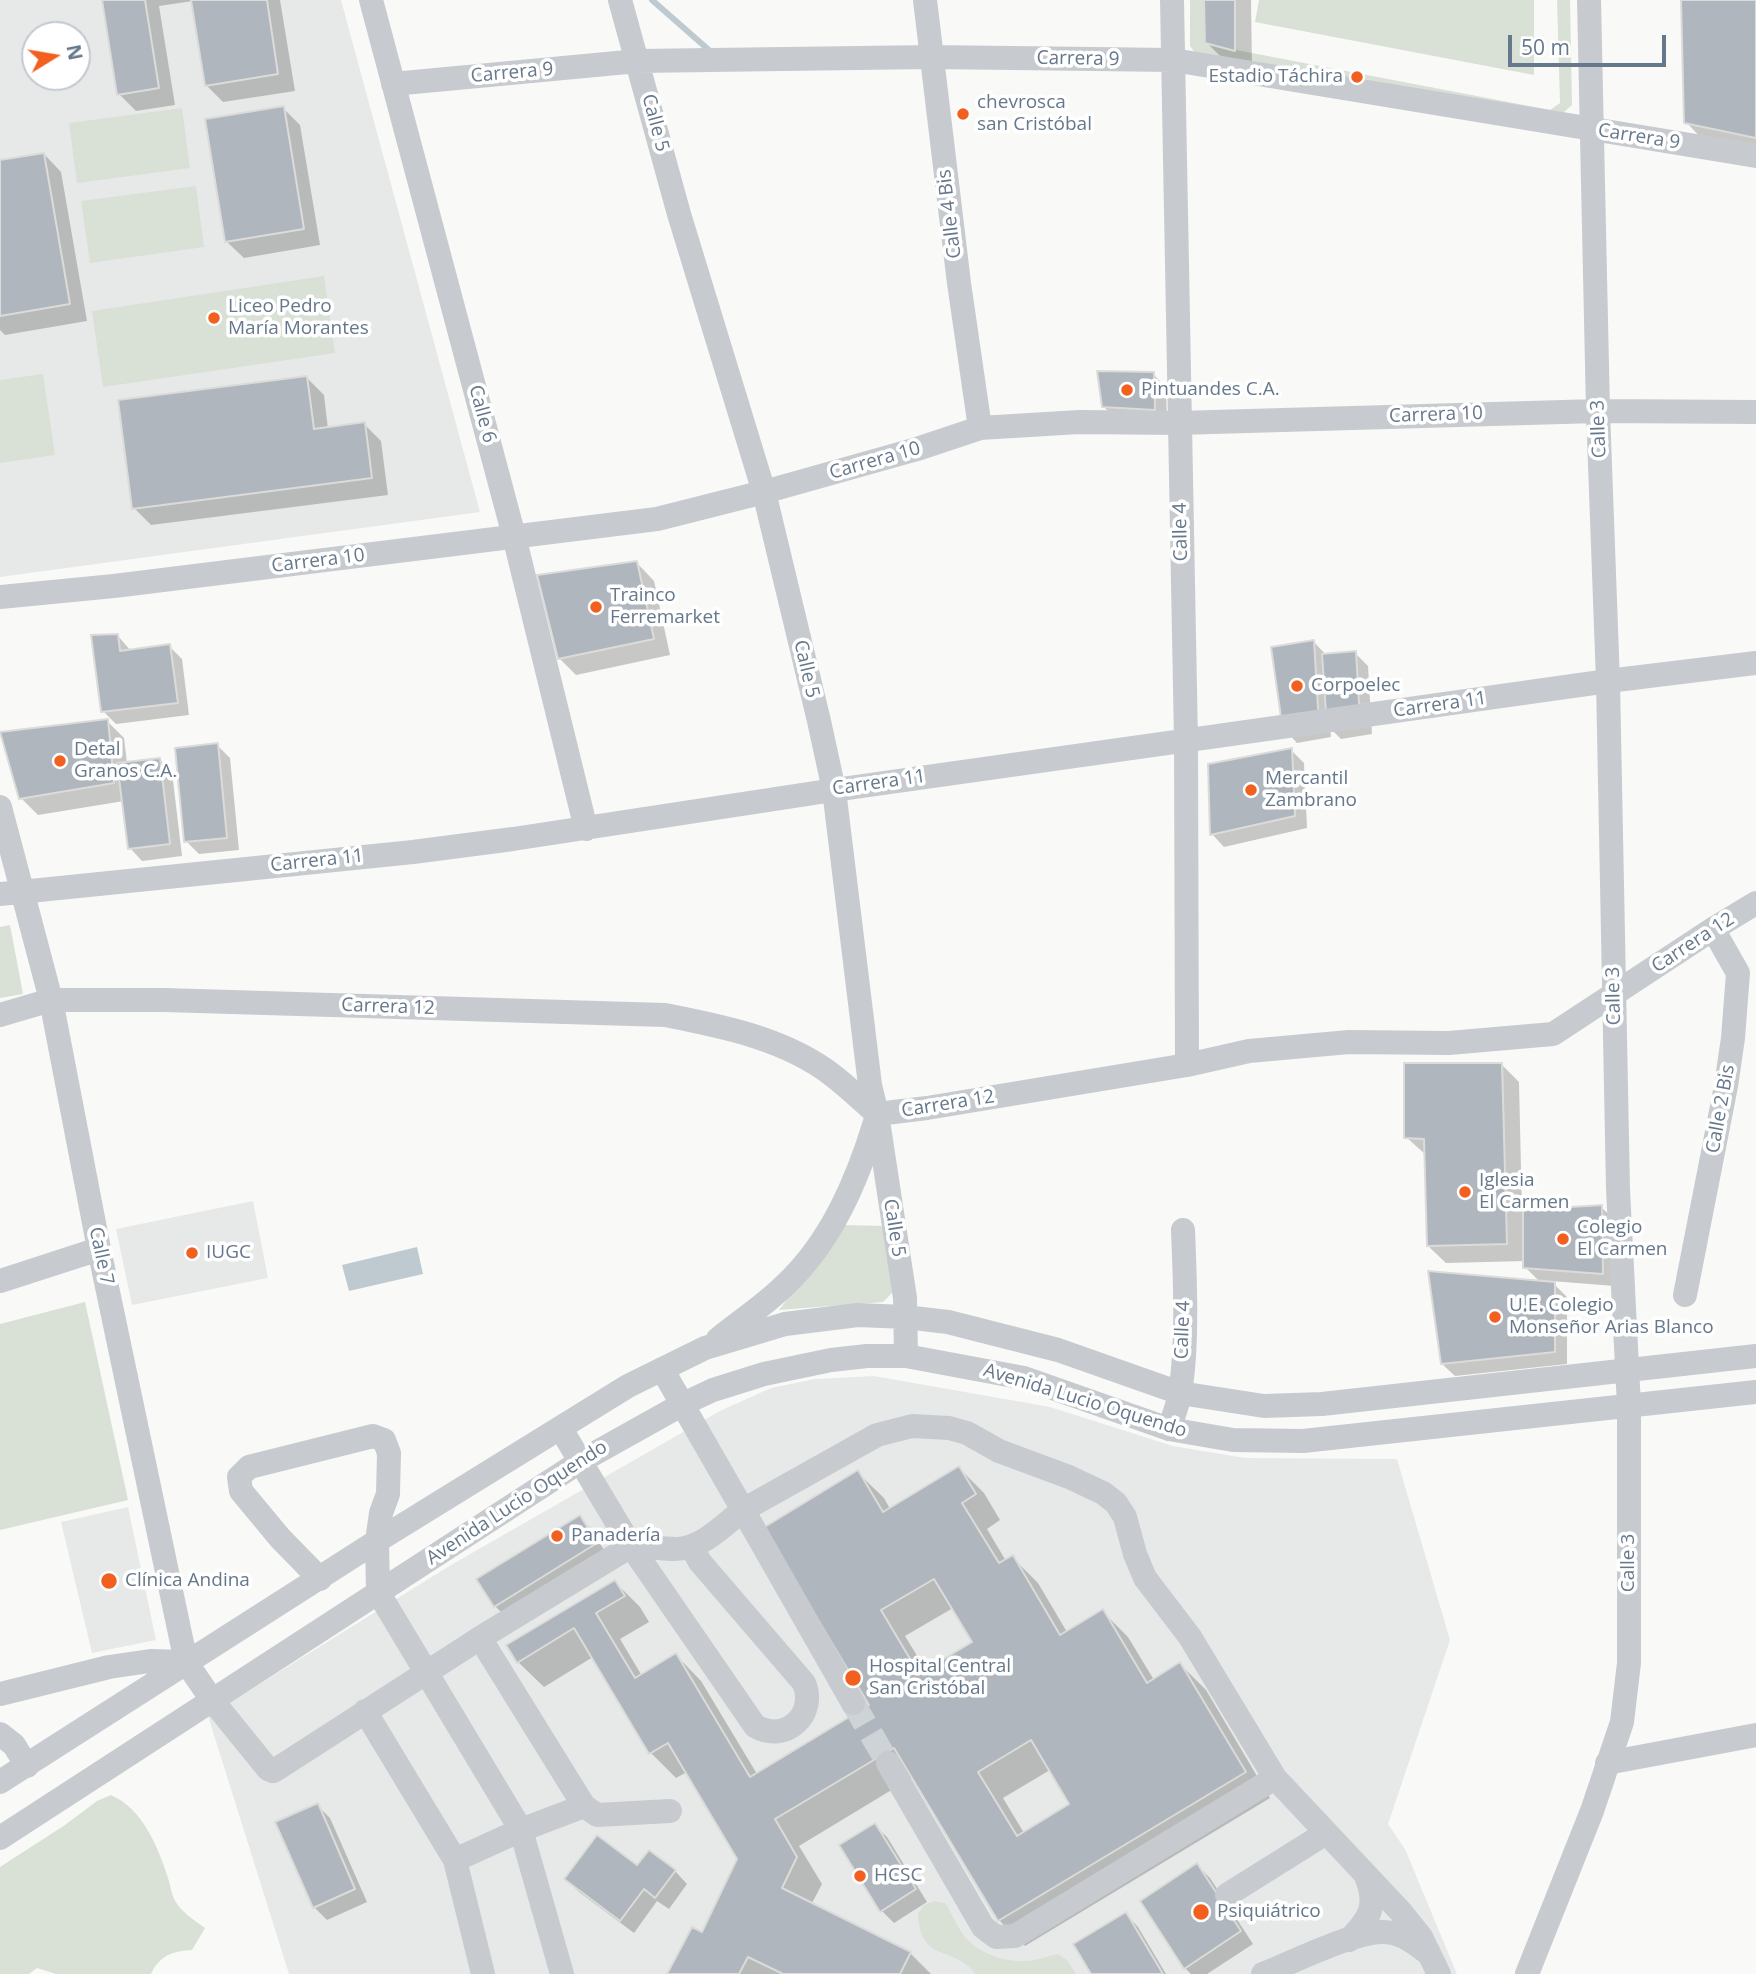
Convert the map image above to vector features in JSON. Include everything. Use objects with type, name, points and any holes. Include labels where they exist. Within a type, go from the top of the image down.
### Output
[{"type":"street","name":"Calle 6","points":[[371,0],[514,536],[586,829]]},
{"type":"street","name":"Calle 5","points":[[620,0],[679,214],[764,492],[834,790],[870,1085],[877,1114],[905,1298],[906,1356]]},
{"type":"street","name":"Calle 4 Bis","points":[[925,0],[959,283],[980,428]]},
{"type":"street","name":"Calle 4","points":[[1172,0],[1186,741],[1187,1065]]},
{"type":"street","name":"Calle 3","points":[[1527,1974],[1592,1811],[1622,1722],[1629,1663],[1629,1406],[1618,1189],[1608,797],[1608,681],[1598,411],[1589,0]]},
{"type":"street","name":"Carrera 9","points":[[393,84],[638,61],[931,57],[1173,60],[1756,156]]},
{"type":"street","name":"Carrera 10","points":[[0,597],[114,586],[657,519],[917,449],[980,428],[1079,422],[1178,424],[1598,411],[1756,412]]},
{"type":"street","name":"Carrera 11","points":[[11,892],[413,852],[1608,681],[1756,663]]},
{"type":"street","name":"Calle 7","points":[[0,807],[11,892],[51,1000],[99,1249],[186,1662],[212,1700],[268,1769],[273,1771],[365,1712]]},
{"type":"street","name":"Carrera 12","points":[[0,1015],[51,1000],[164,1000],[665,1015],[731,1028],[779,1046],[823,1068],[877,1114],[1187,1065],[1249,1051],[1349,1042],[1449,1043],[1553,1034],[1756,903]]},
{"type":"street","name":"Calle 2 Bis","points":[[1685,1295],[1726,1086],[1738,973],[1713,929]]},
{"type":"street","points":[[705,1348],[786,1285],[821,1241],[842,1208],[863,1161],[877,1114]]},
{"type":"street","points":[[842,1208],[853,1196],[870,1193],[885,1202],[894,1223]]},
{"type":"street","name":"Calle 4","points":[[1170,1429],[1180,1393],[1185,1285],[1183,1230]]},
{"type":"street","points":[[0,1281],[99,1249]]},
{"type":"street","name":"Avenida Lucio Oquendo","points":[[0,1782],[377,1541],[628,1386],[705,1348],[785,1324],[858,1315],[948,1322],[1058,1350],[1180,1393],[1264,1406],[1322,1404],[1756,1356]]},
{"type":"street","name":"Avenida Lucio Oquendo","points":[[0,1838],[581,1461],[683,1404],[713,1390],[764,1374],[831,1360],[906,1356],[1024,1378],[1170,1429],[1233,1440],[1303,1441],[1756,1392]]},
{"type":"street","points":[[662,1370],[853,1703]]},
{"type":"street","points":[[483,1974],[455,1860],[365,1712],[631,1546],[678,1549],[696,1544],[743,1510],[877,1435],[912,1426],[931,1425],[967,1433],[999,1451],[1069,1477],[1103,1493],[1116,1503],[1125,1517],[1135,1554],[1145,1577],[1190,1637],[1275,1778],[1421,1937],[1437,1969]]},
{"type":"street","points":[[561,1429],[631,1546],[755,1726],[771,1732],[791,1728],[799,1721],[806,1708],[807,1692],[804,1683],[700,1562],[696,1555],[696,1544]]},
{"type":"street","points":[[320,1579],[280,1538],[241,1491],[239,1477],[249,1467],[373,1436],[384,1440],[390,1453],[388,1494],[381,1513],[377,1541],[379,1592],[521,1830],[562,1974]]},
{"type":"street","points":[[480,1638],[584,1806],[597,1815],[670,1811]]},
{"type":"street","points":[[0,1694],[109,1667],[150,1661],[186,1662]]},
{"type":"street","points":[[0,1734],[14,1745],[27,1766]]},
{"type":"street","points":[[1607,1763],[1756,1735]]},
{"type":"street","points":[[888,1763],[983,1927],[996,1937],[1015,1936],[1275,1778]]},
{"type":"street","points":[[455,1860],[521,1830],[584,1806]]},
{"type":"street","points":[[1227,1895],[1326,1833]]},
{"type":"street","points":[[1349,1940],[1371,1908],[1371,1889],[1366,1875]]},
{"type":"street","points":[[1263,1974],[1349,1940],[1382,1932],[1398,1934],[1410,1940],[1437,1969]]},
{"type":"shaded area","name":"Liceo Pedro María Morantes","points":[[0,0],[341,0],[480,512],[0,577]]},
{"type":"shaded area","name":"Estadio Táchira","points":[[1190,0],[1204,0],[1205,44],[1550,110],[1560,103],[1557,0],[1570,0],[1572,105],[1563,113],[1196,54],[1190,46]]},
{"type":"shaded area","points":[[1259,0],[1534,0],[1534,75],[1255,22]]},
{"type":"shaded area","points":[[182,108],[190,168],[77,183],[69,123]]},
{"type":"shaded area","points":[[196,186],[204,247],[90,263],[81,201]]},
{"type":"shaded area","points":[[324,276],[335,353],[103,387],[92,311]]},
{"type":"shaded area","points":[[43,374],[55,455],[0,463],[0,380]]},
{"type":"shaded area","points":[[10,925],[23,994],[0,998],[0,927]]},
{"type":"shaded area","name":"IUGC","points":[[253,1201],[268,1278],[132,1305],[116,1229]]},
{"type":"shaded area","points":[[844,1225],[887,1226],[892,1293],[883,1302],[779,1310]]},
{"type":"shaded area","points":[[417,1247],[423,1274],[349,1291],[342,1265]]},
{"type":"shaded area","points":[[85,1302],[128,1500],[0,1530],[0,1324]]},
{"type":"shaded area","name":"Hospital Central San Cristóbal","points":[[874,1376],[1050,1407],[1173,1446],[1245,1458],[1397,1459],[1450,1640],[1388,1824],[1405,1849],[1457,1974],[289,1974],[208,1716],[451,1565],[720,1411],[771,1388],[815,1379]]},
{"type":"shaded area","name":"Clínica Andina","points":[[128,1507],[156,1640],[92,1653],[61,1522]]},
{"type":"shaded area","points":[[111,1795],[132,1810],[148,1830],[174,1899],[184,1912],[205,1928],[192,1950],[168,1955],[151,1974],[56,1974],[37,1968],[29,1974],[0,1974],[0,1867],[97,1801]]},
{"type":"shaded area","points":[[935,1901],[946,1904],[965,1937],[977,1948],[1001,1959],[1018,1961],[1058,1954],[1067,1960],[1076,1974],[976,1974],[956,1959],[931,1947],[925,1940],[920,1930],[918,1914],[924,1905]]},
{"type":"building","points":[[102,0],[145,0],[159,88],[117,95]]},
{"type":"building","points":[[191,0],[267,0],[278,74],[205,86]]},
{"type":"building","points":[[1204,0],[1235,0],[1235,51],[1205,43]]},
{"type":"building","points":[[1681,0],[1756,0],[1756,138],[1684,123]]},
{"type":"building","points":[[284,106],[304,229],[225,242],[205,119]]},
{"type":"building","points":[[44,153],[70,304],[0,316],[0,160]]},
{"type":"building","name":"Pintuandes C.A.","points":[[1097,371],[1154,372],[1155,410],[1102,407]]},
{"type":"building","points":[[307,376],[314,429],[365,422],[372,478],[132,509],[118,400]]},
{"type":"building","name":"Trainco Ferremarket","points":[[637,561],[654,639],[558,659],[537,575]]},
{"type":"building","points":[[118,634],[120,651],[170,644],[178,703],[101,712],[91,635]]},
{"type":"building","name":"Corpoelec","points":[[1314,640],[1319,725],[1283,731],[1271,647]]},
{"type":"building","points":[[1356,651],[1360,721],[1327,727],[1322,654]]},
{"type":"building","name":"Detal Granos C.A.","points":[[108,719],[114,783],[19,799],[0,732]]},
{"type":"building","points":[[218,743],[227,838],[184,842],[175,748]]},
{"type":"building","name":"Mercantil Zambrano","points":[[1292,748],[1295,816],[1210,835],[1208,764]]},
{"type":"building","points":[[160,758],[170,844],[128,849],[117,763]]},
{"type":"building","name":"Iglesia El Carmen","points":[[1404,1063],[1502,1063],[1507,1244],[1427,1246],[1424,1139],[1404,1138]]},
{"type":"building","name":"Colegio El Carmen","points":[[1602,1205],[1603,1274],[1523,1268],[1523,1210]]},
{"type":"building","name":"U.E. Colegio Monseñor Arias Blanco","points":[[1428,1271],[1555,1282],[1555,1352],[1441,1364]]},
{"type":"building","points":[[959,1466],[976,1494],[962,1503],[999,1563],[1013,1555],[1060,1635],[1103,1609],[1147,1683],[1180,1662],[1246,1772],[998,1921],[894,1748],[775,1819],[797,1857],[782,1888],[911,1952],[900,1974],[783,1974],[748,1957],[739,1974],[667,1974],[692,1927],[702,1932],[737,1859],[668,1743],[649,1754],[574,1628],[517,1663],[506,1645],[615,1580],[625,1596],[596,1613],[635,1678],[676,1653],[750,1777],[869,1705],[763,1528],[858,1470],[883,1512]],"holes":[[[934,1579],[972,1642],[919,1674],[881,1610]],[[1031,1740],[1069,1804],[1017,1836],[978,1772]]]},
{"type":"building","points":[[580,1515],[597,1543],[494,1607],[476,1579]]},
{"type":"building","points":[[318,1803],[355,1889],[313,1908],[275,1822]]},
{"type":"building","points":[[875,1823],[916,1889],[880,1912],[839,1845]]},
{"type":"building","points":[[597,1835],[637,1865],[649,1850],[676,1870],[655,1898],[644,1889],[620,1921],[564,1879]]},
{"type":"building","points":[[1197,1863],[1241,1931],[1184,1969],[1140,1901]]},
{"type":"building","points":[[1126,1912],[1163,1974],[1091,1974],[1073,1944]]},
{"type":"waterway","points":[[652,0],[710,51]]},
{"type":"tunnel","points":[[853,1703],[888,1763]]},
{"type":"place","name":"Estadio Táchira","points":[[1357,77]]},
{"type":"place","name":"chevrosca san Cristóbal","points":[[963,114]]},
{"type":"place","name":"Liceo Pedro María Morantes","points":[[214,318]]},
{"type":"place","name":"Pintuandes C.A.","points":[[1127,390]]},
{"type":"place","name":"Trainco Ferremarket","points":[[596,607]]},
{"type":"place","name":"Corpoelec","points":[[1297,686]]},
{"type":"place","name":"Detal Granos C.A.","points":[[60,761]]},
{"type":"place","name":"Mercantil Zambrano","points":[[1251,790]]},
{"type":"place","name":"Iglesia El Carmen","points":[[1465,1192]]},
{"type":"place","name":"Colegio El Carmen","points":[[1563,1239]]},
{"type":"place","name":"IUGC","points":[[192,1253]]},
{"type":"place","name":"U.E. Colegio Monseñor Arias Blanco","points":[[1495,1317]]},
{"type":"place","name":"Panadería","points":[[557,1536]]},
{"type":"place","name":"Clínica Andina","points":[[109,1581]]},
{"type":"place","name":"Hospital Central San Cristóbal","points":[[853,1678]]},
{"type":"place","name":"HCSC","points":[[860,1876]]},
{"type":"place","name":"Psiquiátrico","points":[[1201,1912]]}]
